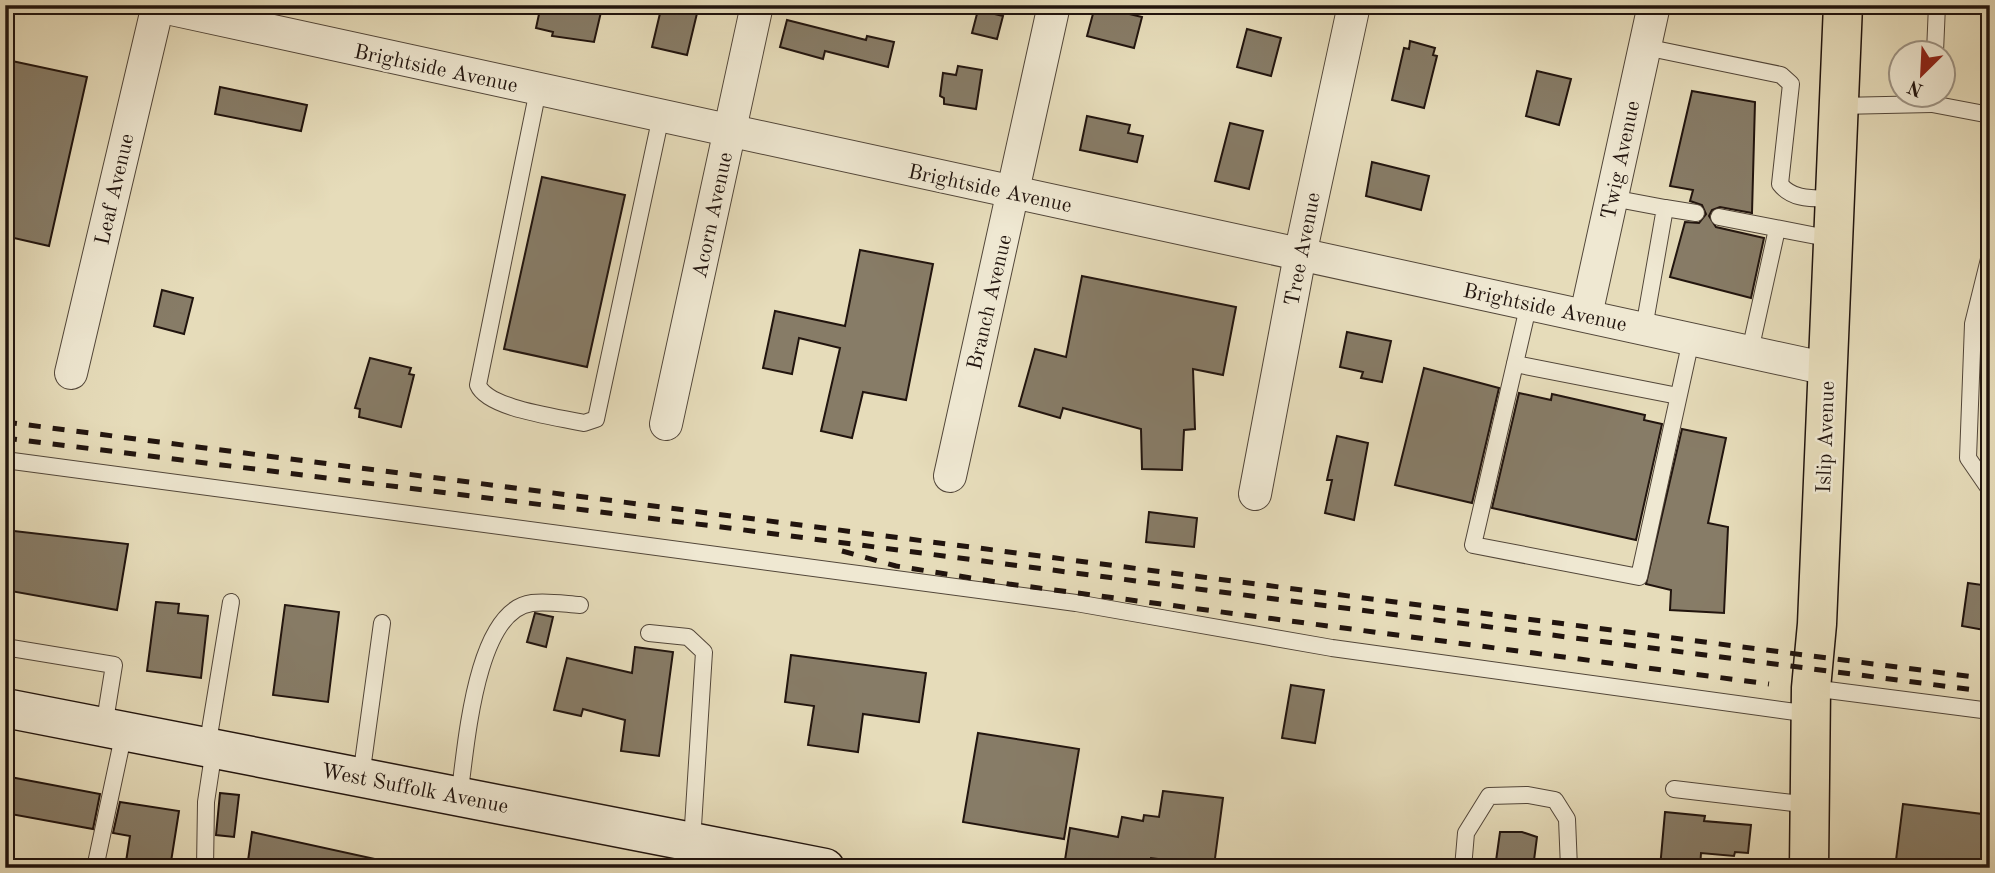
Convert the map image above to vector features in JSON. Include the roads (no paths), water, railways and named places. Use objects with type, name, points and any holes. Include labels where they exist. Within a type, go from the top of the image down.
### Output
[{"type":"main road","name":"Islip Avenue","points":[[1810,868],[1811,701],[1817,624],[1843,5]]},
{"type":"main road","name":"West Suffolk Avenue","points":[[5,708],[692,842],[765,862],[825,868]]},
{"type":"street","name":"Acorn Avenue","points":[[666,424],[757,5]]},
{"type":"street","name":"Branch Avenue","points":[[950,476],[1054,5]]},
{"type":"street","name":"Tree Avenue","points":[[1255,494],[1300,254],[1354,5]]},
{"type":"street","name":"Twig Avenue","points":[[1586,315],[1654,5]]},
{"type":"street","name":"Brightside Avenue","points":[[157,6],[1828,369]]},
{"type":"street","name":"Leaf Avenue","points":[[71,373],[157,6]]},
{"type":"lane","points":[[1936,38],[1937,5]]},
{"type":"lane","points":[[1645,47],[1780,75],[1791,84],[1780,184],[1786,192],[1795,196],[1835,199]]},
{"type":"lane","points":[[538,90],[478,385],[481,393],[498,403],[584,423],[596,419],[661,116]]},
{"type":"lane","points":[[1839,106],[1886,102]]},
{"type":"lane","points":[[1956,106],[1990,115]]},
{"type":"lane","points":[[1612,198],[1696,213]]},
{"type":"lane","points":[[1644,328],[1665,208]]},
{"type":"lane","points":[[1719,217],[1832,239]]},
{"type":"lane","points":[[1750,351],[1777,229]]},
{"type":"lane","points":[[1990,254],[1973,324],[1968,458],[1990,490]]},
{"type":"lane","points":[[1530,303],[1473,545],[1639,577],[1691,340]]},
{"type":"lane","points":[[1515,364],[1678,396]]},
{"type":"lane","points":[[5,460],[1076,603],[1332,648],[1811,701],[1990,711]]},
{"type":"lane","points":[[205,868],[206,802],[211,748],[231,602]]},
{"type":"lane","points":[[460,797],[476,686],[484,656],[499,627],[515,609],[530,603],[580,605]]},
{"type":"lane","points":[[361,778],[382,622]]},
{"type":"lane","points":[[649,633],[688,637],[704,652],[692,842]]},
{"type":"lane","points":[[5,647],[114,665],[114,729],[95,868]]},
{"type":"lane","points":[[1674,789],[1810,805]]},
{"type":"lane","points":[[1463,868],[1466,833],[1489,796],[1528,795],[1555,800],[1567,819],[1569,868]]},
{"type":"railway","points":[[5,422],[1990,679]]},
{"type":"railway","points":[[5,438],[729,528],[1990,692]]},
{"type":"railway","points":[[842,551],[896,566],[1009,584],[1769,684]]}]
